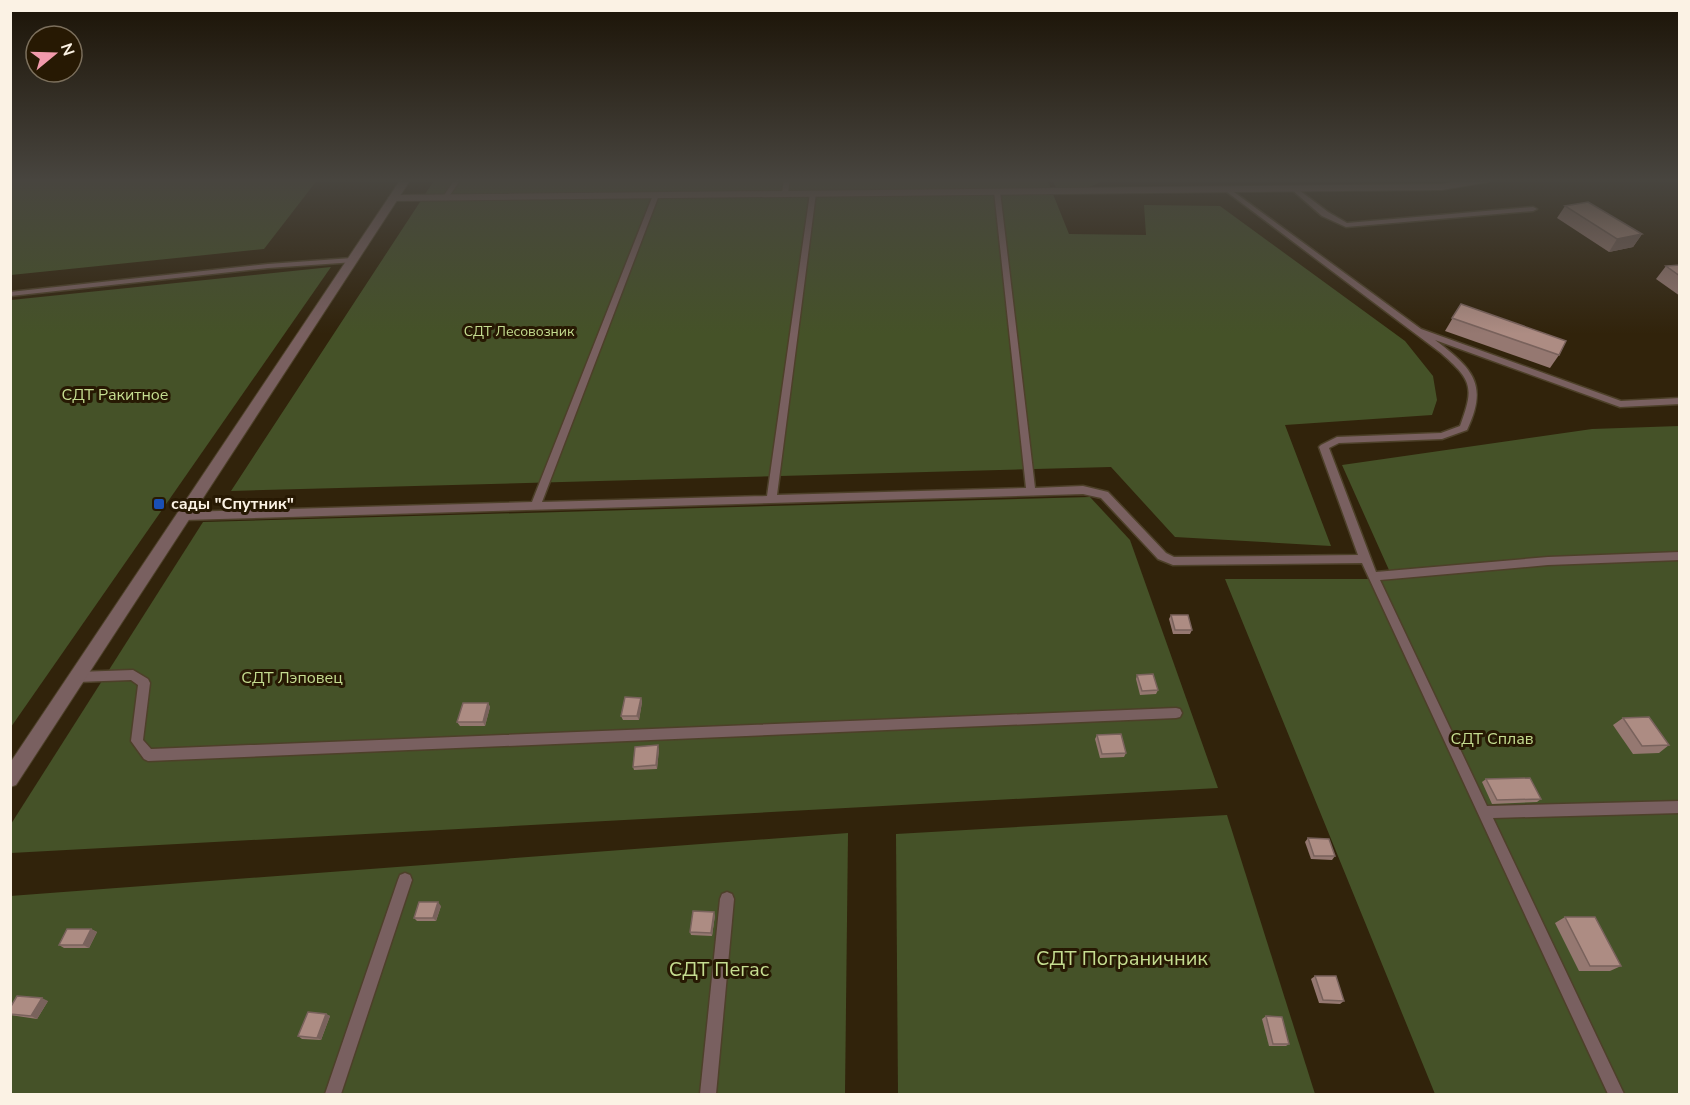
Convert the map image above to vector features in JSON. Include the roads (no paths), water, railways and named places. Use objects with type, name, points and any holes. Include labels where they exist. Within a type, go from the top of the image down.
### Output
[{"type":"street","points":[[10,779],[371,231]]},
{"type":"lane","points":[[536,505],[642,231]]},
{"type":"lane","points":[[772,499],[808,231]]},
{"type":"lane","points":[[1001,231],[1031,492]]},
{"type":"lane","points":[[1282,231],[1418,331],[1461,367],[1470,381],[1474,396],[1464,428],[1442,436],[1338,440],[1324,447],[1365,559],[1616,1095]]},
{"type":"lane","points":[[10,294],[268,266],[352,260]]},
{"type":"lane","points":[[1418,331],[1620,404],[1680,401]]},
{"type":"lane","points":[[183,516],[1083,490],[1104,495],[1162,556],[1173,561],[1365,559]]},
{"type":"lane","points":[[1373,576],[1548,561],[1680,555]]},
{"type":"lane","points":[[77,677],[133,675],[144,683],[138,741],[148,755],[1176,713]]},
{"type":"lane","points":[[1484,812],[1680,807]]},
{"type":"lane","points":[[333,1095],[405,880]]},
{"type":"lane","points":[[708,1095],[727,898]]},
{"type":"place","name":"сады \"Спутник\"","points":[[159,504]]},
{"type":"park label","name":"СДТ Лесовозник","points":[[519,331]]},
{"type":"park label","name":"СДТ Ракитное","points":[[115,395]]},
{"type":"park label","name":"СДТ Лэповец","points":[[292,678]]},
{"type":"park label","name":"СДТ Сплав","points":[[1492,739]]},
{"type":"park label","name":"СДТ Пограничник","points":[[1122,958]]},
{"type":"park label","name":"СДТ Пегас","points":[[719,969]]}]
